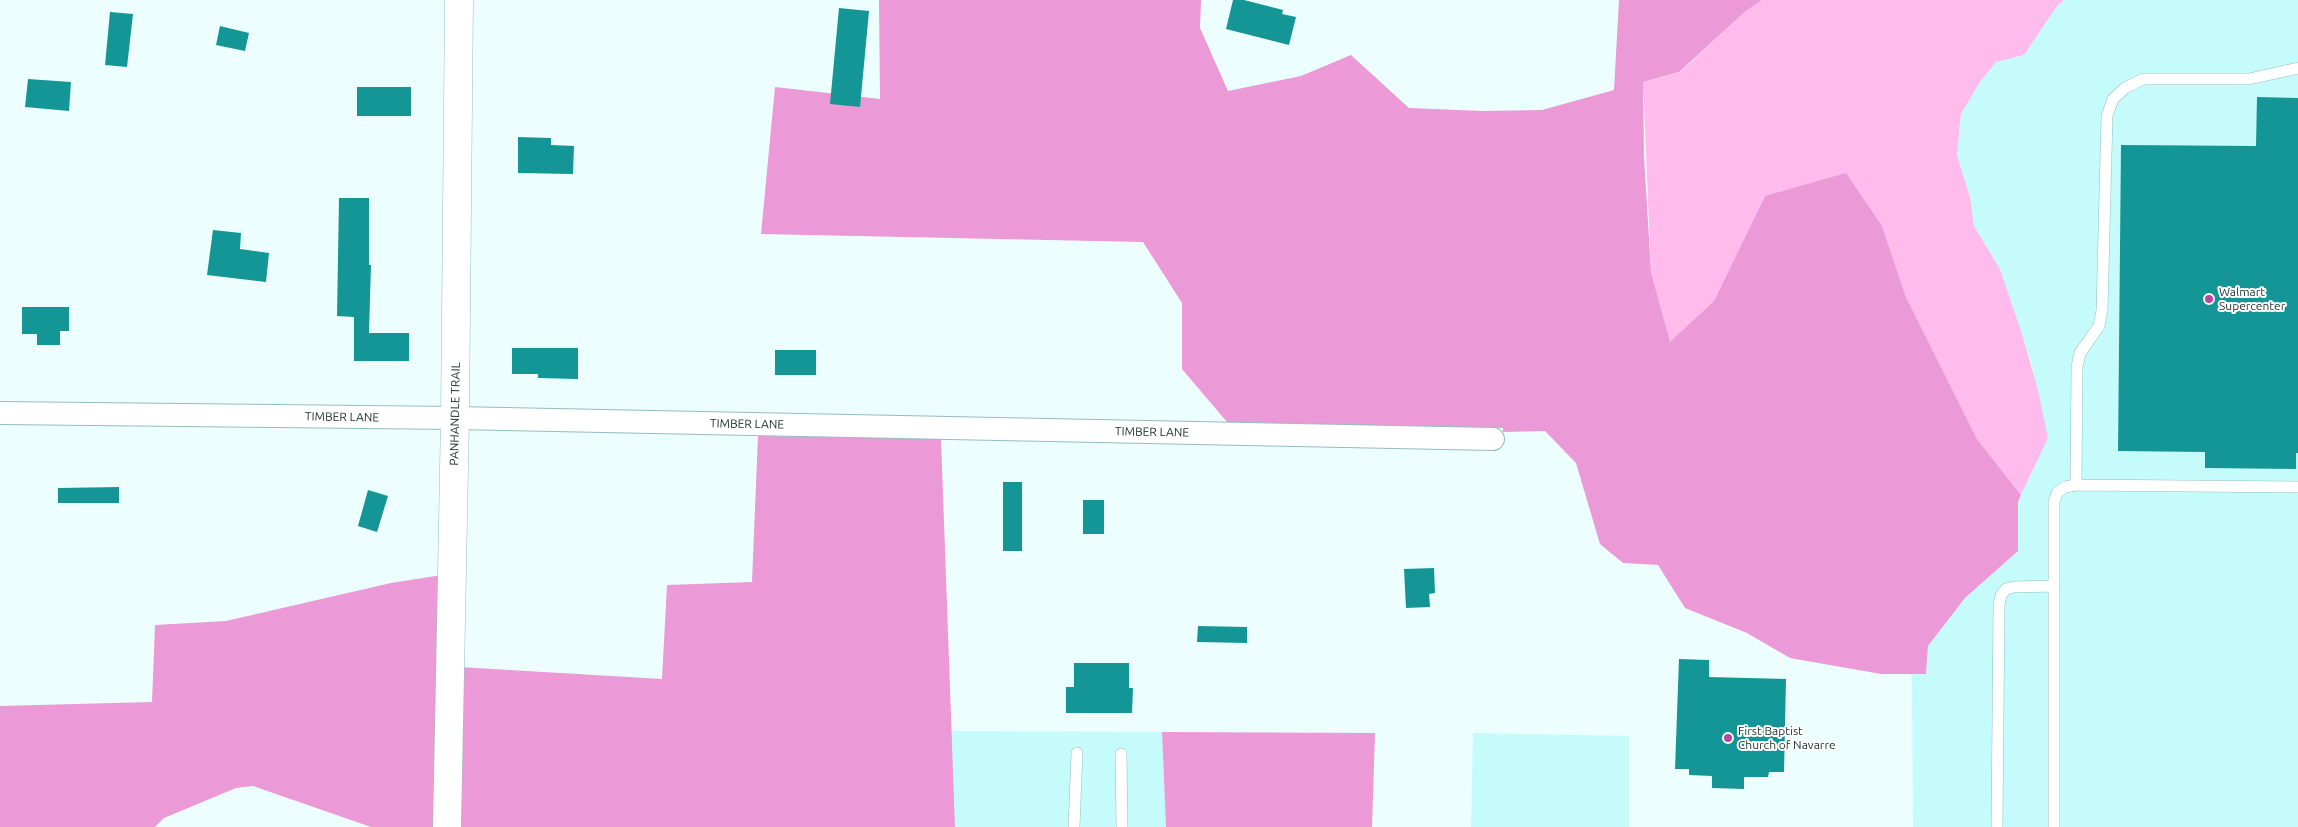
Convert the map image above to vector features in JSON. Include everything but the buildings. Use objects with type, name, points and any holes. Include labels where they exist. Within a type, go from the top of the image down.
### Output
[{"type":"street","name":"PANHANDLE TRAIL","points":[[446,827],[455,418],[459,0]]},
{"type":"street","name":"TIMBER LANE","points":[[0,413],[455,418],[1493,439]]},
{"type":"lane","points":[[2076,485],[2076,367],[2080,353],[2099,326],[2102,310],[2107,116],[2113,99],[2125,88],[2143,79],[2249,79],[2298,68]]},
{"type":"lane","points":[[2054,827],[2054,502],[2057,493],[2065,486],[2076,485],[2298,487]]},
{"type":"lane","points":[[1997,827],[1999,605],[2001,595],[2006,588],[2054,586]]},
{"type":"lane","points":[[1074,827],[1077,752]]},
{"type":"lane","points":[[1121,754],[1122,827]]},
{"type":"shaded area","points":[[879,0],[1201,0],[1200,28],[1228,91],[1301,76],[1351,55],[1409,108],[1482,111],[1542,110],[1614,90],[1619,0],[1762,0],[1746,11],[1679,72],[1643,82],[1644,156],[1651,272],[1670,342],[1714,301],[1765,196],[1846,173],[1882,226],[1906,297],[1977,439],[2021,495],[2018,502],[2018,551],[1965,598],[1928,646],[1926,674],[1881,674],[1790,658],[1747,633],[1685,608],[1658,565],[1623,563],[1600,544],[1576,463],[1545,431],[1503,432],[1503,428],[1227,422],[1182,369],[1182,303],[1143,242],[761,234],[775,87],[880,99]]},
{"type":"shaded area","points":[[1762,0],[2064,0],[2057,6],[2024,55],[1996,62],[1980,82],[1961,114],[1957,155],[1970,197],[1974,226],[2000,269],[2022,334],[2038,390],[2048,438],[2021,495],[1977,439],[1906,297],[1882,226],[1765,196],[1714,301],[1670,343],[1651,272],[1643,82],[1680,72],[1746,11]]},
{"type":"shaded area","points":[[2064,0],[2298,0],[2298,827],[1913,827],[1912,674],[1926,674],[1928,646],[1965,598],[2018,551],[2018,502],[2034,468],[2033,368],[2000,269],[1974,226],[1970,197],[1957,155],[1961,114],[1980,82],[1996,62],[2024,55],[2057,6]]},
{"type":"shaded area","points":[[758,436],[941,439],[955,827],[456,827],[459,667],[662,679],[667,585],[752,582]]},
{"type":"shaded area","points":[[442,575],[437,827],[371,827],[253,786],[236,788],[164,818],[155,827],[0,827],[0,706],[152,702],[155,625],[226,621],[391,583]]},
{"type":"shaded area","points":[[951,731],[1162,732],[1166,827],[955,827]]},
{"type":"shaded area","points":[[1162,732],[1375,733],[1372,827],[1166,827]]},
{"type":"shaded area","points":[[1473,733],[1629,736],[1629,827],[1471,827]]},
{"type":"place","name":"Walmart Supercenter","points":[[2209,299]]},
{"type":"place","name":"First Baptist Church of Navarre","points":[[1728,738]]}]
